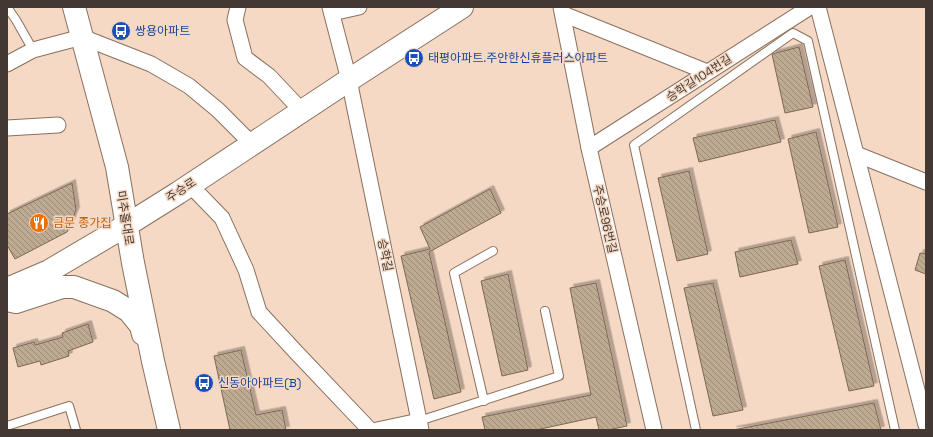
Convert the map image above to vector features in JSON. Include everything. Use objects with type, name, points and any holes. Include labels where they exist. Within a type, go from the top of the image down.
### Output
[{"type":"street","name":"미추홀대로","points":[[74,7],[117,167],[133,263],[169,430]]},
{"type":"street","points":[[238,7],[235,20],[246,58],[269,76],[302,110]]},
{"type":"street","points":[[348,80],[331,10],[359,7]]},
{"type":"street","name":"주승로","points":[[7,289],[49,271],[127,225],[462,7]]},
{"type":"street","name":"승학길104번길","points":[[589,148],[810,7]]},
{"type":"street","points":[[818,7],[896,309],[921,388],[926,425]]},
{"type":"street","points":[[562,10],[707,72]]},
{"type":"street","name":"주승로96번길","points":[[562,10],[589,148],[654,430]]},
{"type":"street","points":[[7,64],[33,50],[82,37],[151,64],[189,86],[218,110],[252,144]]},
{"type":"street","name":"승학길","points":[[348,80],[420,425]]},
{"type":"street","points":[[7,128],[58,125]]},
{"type":"street","points":[[856,154],[926,182]]},
{"type":"street","points":[[190,185],[222,218],[246,270],[259,312],[370,430]]},
{"type":"street","points":[[7,300],[16,302],[62,287],[74,287],[112,301],[129,311],[141,326],[153,361]]},
{"type":"street","points":[[377,430],[420,425]]},
{"type":"lane","points":[[7,7],[33,50]]},
{"type":"lane","points":[[696,430],[634,145],[793,33],[808,41],[896,430]]},
{"type":"lane","points":[[707,72],[722,83]]},
{"type":"lane","points":[[484,401],[454,273],[493,251]]},
{"type":"lane","points":[[420,425],[484,401],[559,376],[545,311]]},
{"type":"lane","points":[[7,426],[69,406],[76,430]]},
{"type":"building","points":[[799,47],[813,107],[785,113],[772,54]]},
{"type":"building","points":[[775,120],[781,142],[699,162],[693,138]]},
{"type":"building","points":[[816,132],[838,227],[809,233],[788,139]]},
{"type":"building","points":[[689,171],[708,254],[677,261],[658,178]]},
{"type":"building","name":"금문 종가집","points":[[72,183],[76,210],[67,232],[15,259],[7,245],[7,214]]},
{"type":"building","points":[[490,189],[501,213],[429,252],[461,392],[434,399],[401,256],[430,249],[420,227]]},
{"type":"building","points":[[791,240],[798,264],[740,277],[735,252]]},
{"type":"building","points":[[920,253],[926,254],[926,274],[915,270]]},
{"type":"building","points":[[845,260],[874,386],[849,391],[819,266]]},
{"type":"building","points":[[508,274],[528,370],[502,376],[481,281]]},
{"type":"building","points":[[596,283],[627,426],[608,430],[599,430],[596,417],[536,430],[485,430],[482,417],[591,395],[570,288]]},
{"type":"building","points":[[713,283],[743,410],[713,416],[684,288]]},
{"type":"building","points":[[88,324],[93,342],[68,351],[69,356],[41,365],[40,361],[18,367],[13,348],[34,342],[35,345],[63,337],[62,333]]},
{"type":"building","points":[[241,350],[256,415],[282,410],[286,430],[230,430],[214,356]]},
{"type":"building","points":[[874,403],[881,430],[733,430]]},
{"type":"place","name":"쌍용아파트","points":[[121,31]]},
{"type":"place","name":"태평아파트.주안한신휴플러스아파트","points":[[414,58]]},
{"type":"place","name":"금문 종가집","points":[[39,223]]},
{"type":"place","name":"신동아아파트(B)","points":[[204,383]]}]
